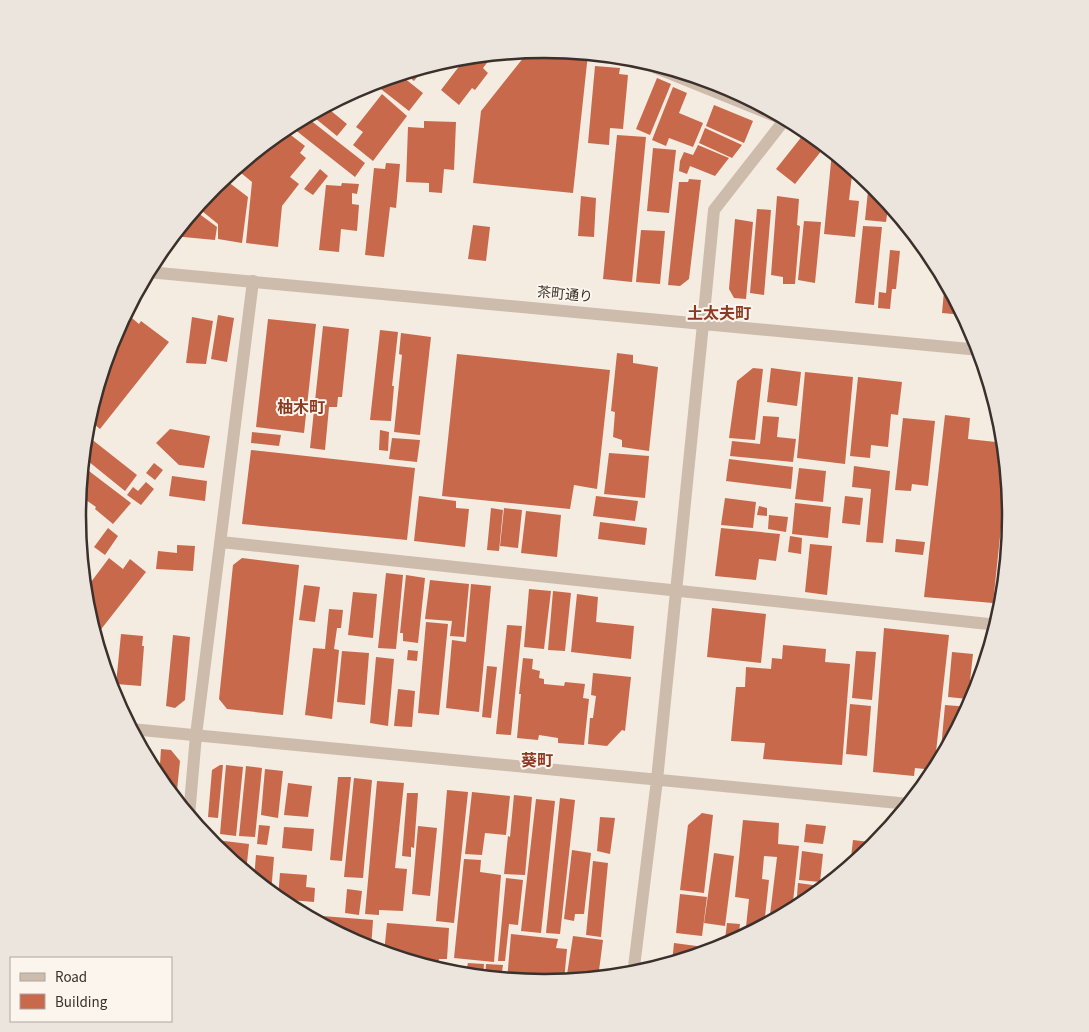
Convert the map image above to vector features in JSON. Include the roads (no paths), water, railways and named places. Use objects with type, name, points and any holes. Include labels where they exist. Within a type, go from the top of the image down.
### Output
[{"type":"street","points":[[695,83],[731,97]]},
{"type":"street","points":[[634,966],[657,780],[714,210],[782,124]]},
{"type":"street","name":"茶町通り","points":[[156,273],[971,349]]},
{"type":"street","points":[[191,807],[196,735],[253,281]]},
{"type":"street","points":[[221,542],[990,623]]},
{"type":"street","points":[[139,730],[901,803]]},
{"type":"district","name":"土太夫町","points":[[719,314]]},
{"type":"district","name":"柚木町","points":[[301,408]]},
{"type":"district","name":"葵町","points":[[537,761]]}]
